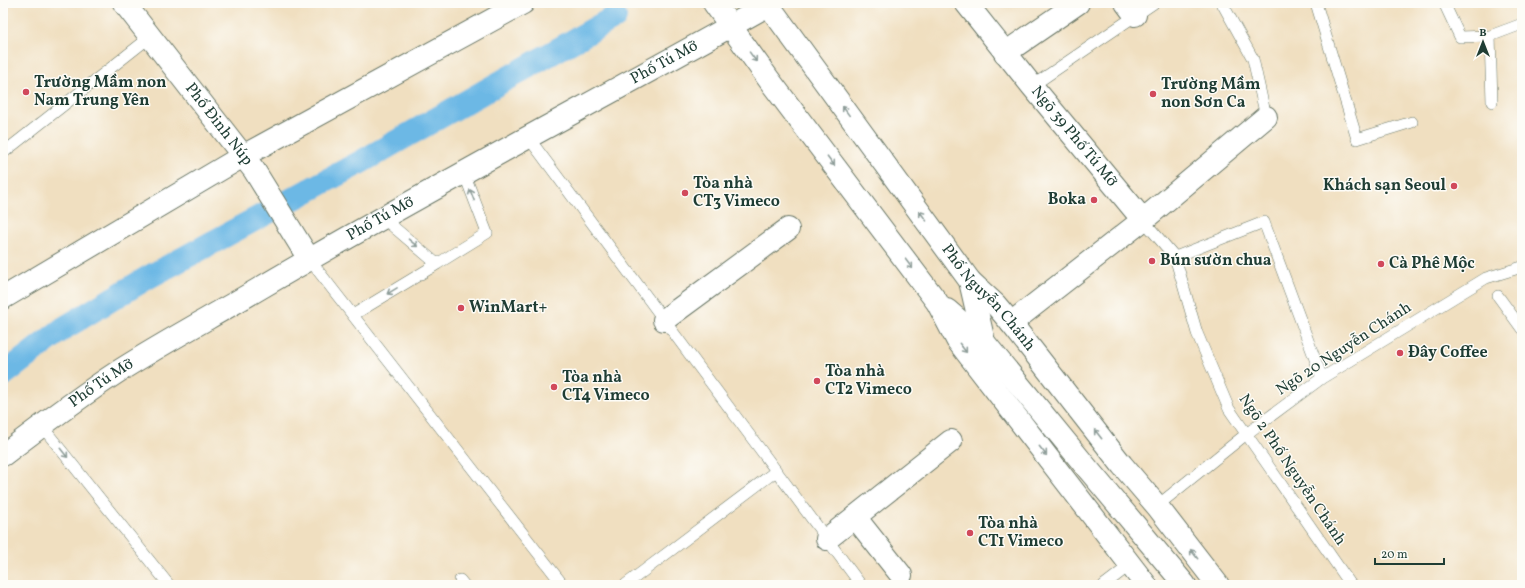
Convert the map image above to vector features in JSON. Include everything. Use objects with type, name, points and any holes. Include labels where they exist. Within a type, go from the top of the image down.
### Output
[{"type":"street","name":"Phố Đinh Núp","points":[[124,3],[249,163],[309,259]]},
{"type":"street","points":[[3,298],[249,163],[522,3]]},
{"type":"street","points":[[714,3],[770,81],[938,302],[957,340],[1146,585]]},
{"type":"street","name":"Ngõ 39 Phố Tú Mỡ","points":[[966,3],[1005,53],[1143,220]]},
{"type":"street","points":[[1005,53],[1078,3]]},
{"type":"street","name":"Phố Tú Mỡ","points":[[3,455],[41,425],[120,371],[188,329],[464,172],[769,4]]},
{"type":"street","name":"Phố Nguyễn Chánh","points":[[769,4],[970,281],[995,304],[1011,323],[1218,585]]},
{"type":"street","points":[[1011,323],[1143,220],[1266,117]]},
{"type":"street","points":[[664,320],[788,228]]},
{"type":"street","points":[[970,281],[984,342]]},
{"type":"street","points":[[938,302],[984,342],[1185,585]]},
{"type":"street","points":[[827,539],[951,441]]},
{"type":"street","points":[[855,517],[901,575]]},
{"type":"lane","points":[[1032,86],[1130,9],[1154,3]]},
{"type":"lane","points":[[1222,3],[1253,59],[1266,117]]},
{"type":"lane","points":[[1316,3],[1357,139],[1412,122]]},
{"type":"lane","points":[[1444,3],[1460,37],[1490,36],[1522,24]]},
{"type":"lane","points":[[1490,36],[1492,102]]},
{"type":"lane","points":[[3,153],[150,37]]},
{"type":"lane","points":[[528,137],[827,539],[856,583]]},
{"type":"lane","points":[[353,315],[487,233],[464,172]]},
{"type":"lane","points":[[383,218],[437,264]]},
{"type":"lane","points":[[1143,220],[1175,257],[1264,222],[1322,378]]},
{"type":"lane","name":"Ngõ 2 Phố Nguyễn Chánh","points":[[1175,257],[1197,333],[1228,409],[1351,585]]},
{"type":"lane","points":[[309,259],[563,585]]},
{"type":"lane","name":"Ngõ 20 Nguyễn Chánh","points":[[1157,506],[1245,434],[1322,378],[1486,278],[1522,267]]},
{"type":"lane","points":[[1498,296],[1522,330]]},
{"type":"lane","points":[[41,425],[169,585]]},
{"type":"lane","points":[[625,585],[776,471]]},
{"type":"lane","points":[[1104,585],[1130,565]]},
{"type":"waterway","points":[[3,375],[64,328],[147,278],[359,163],[615,17]]},
{"type":"place","name":"Trường Mầm non Nam Trung Yên","points":[[26,92]]},
{"type":"place","name":"Trường Mầm non Sơn Ca","points":[[1153,94]]},
{"type":"place","name":"Khách sạn Seoul","points":[[1454,186]]},
{"type":"place","name":"Tòa nhà CT3 Vimeco","points":[[685,193]]},
{"type":"place","name":"Boka","points":[[1094,200]]},
{"type":"place","name":"Bún sườn chua","points":[[1152,261]]},
{"type":"place","name":"Cà Phê Mộc","points":[[1381,264]]},
{"type":"place","name":"WinMart+","points":[[461,308]]},
{"type":"place","name":"Đây Coffee","points":[[1400,353]]},
{"type":"place","name":"Tòa nhà CT2 Vimeco","points":[[817,381]]},
{"type":"place","name":"Tòa nhà CT4 Vimeco","points":[[554,387]]},
{"type":"place","name":"Tòa nhà CT1 Vimeco","points":[[970,533]]}]
